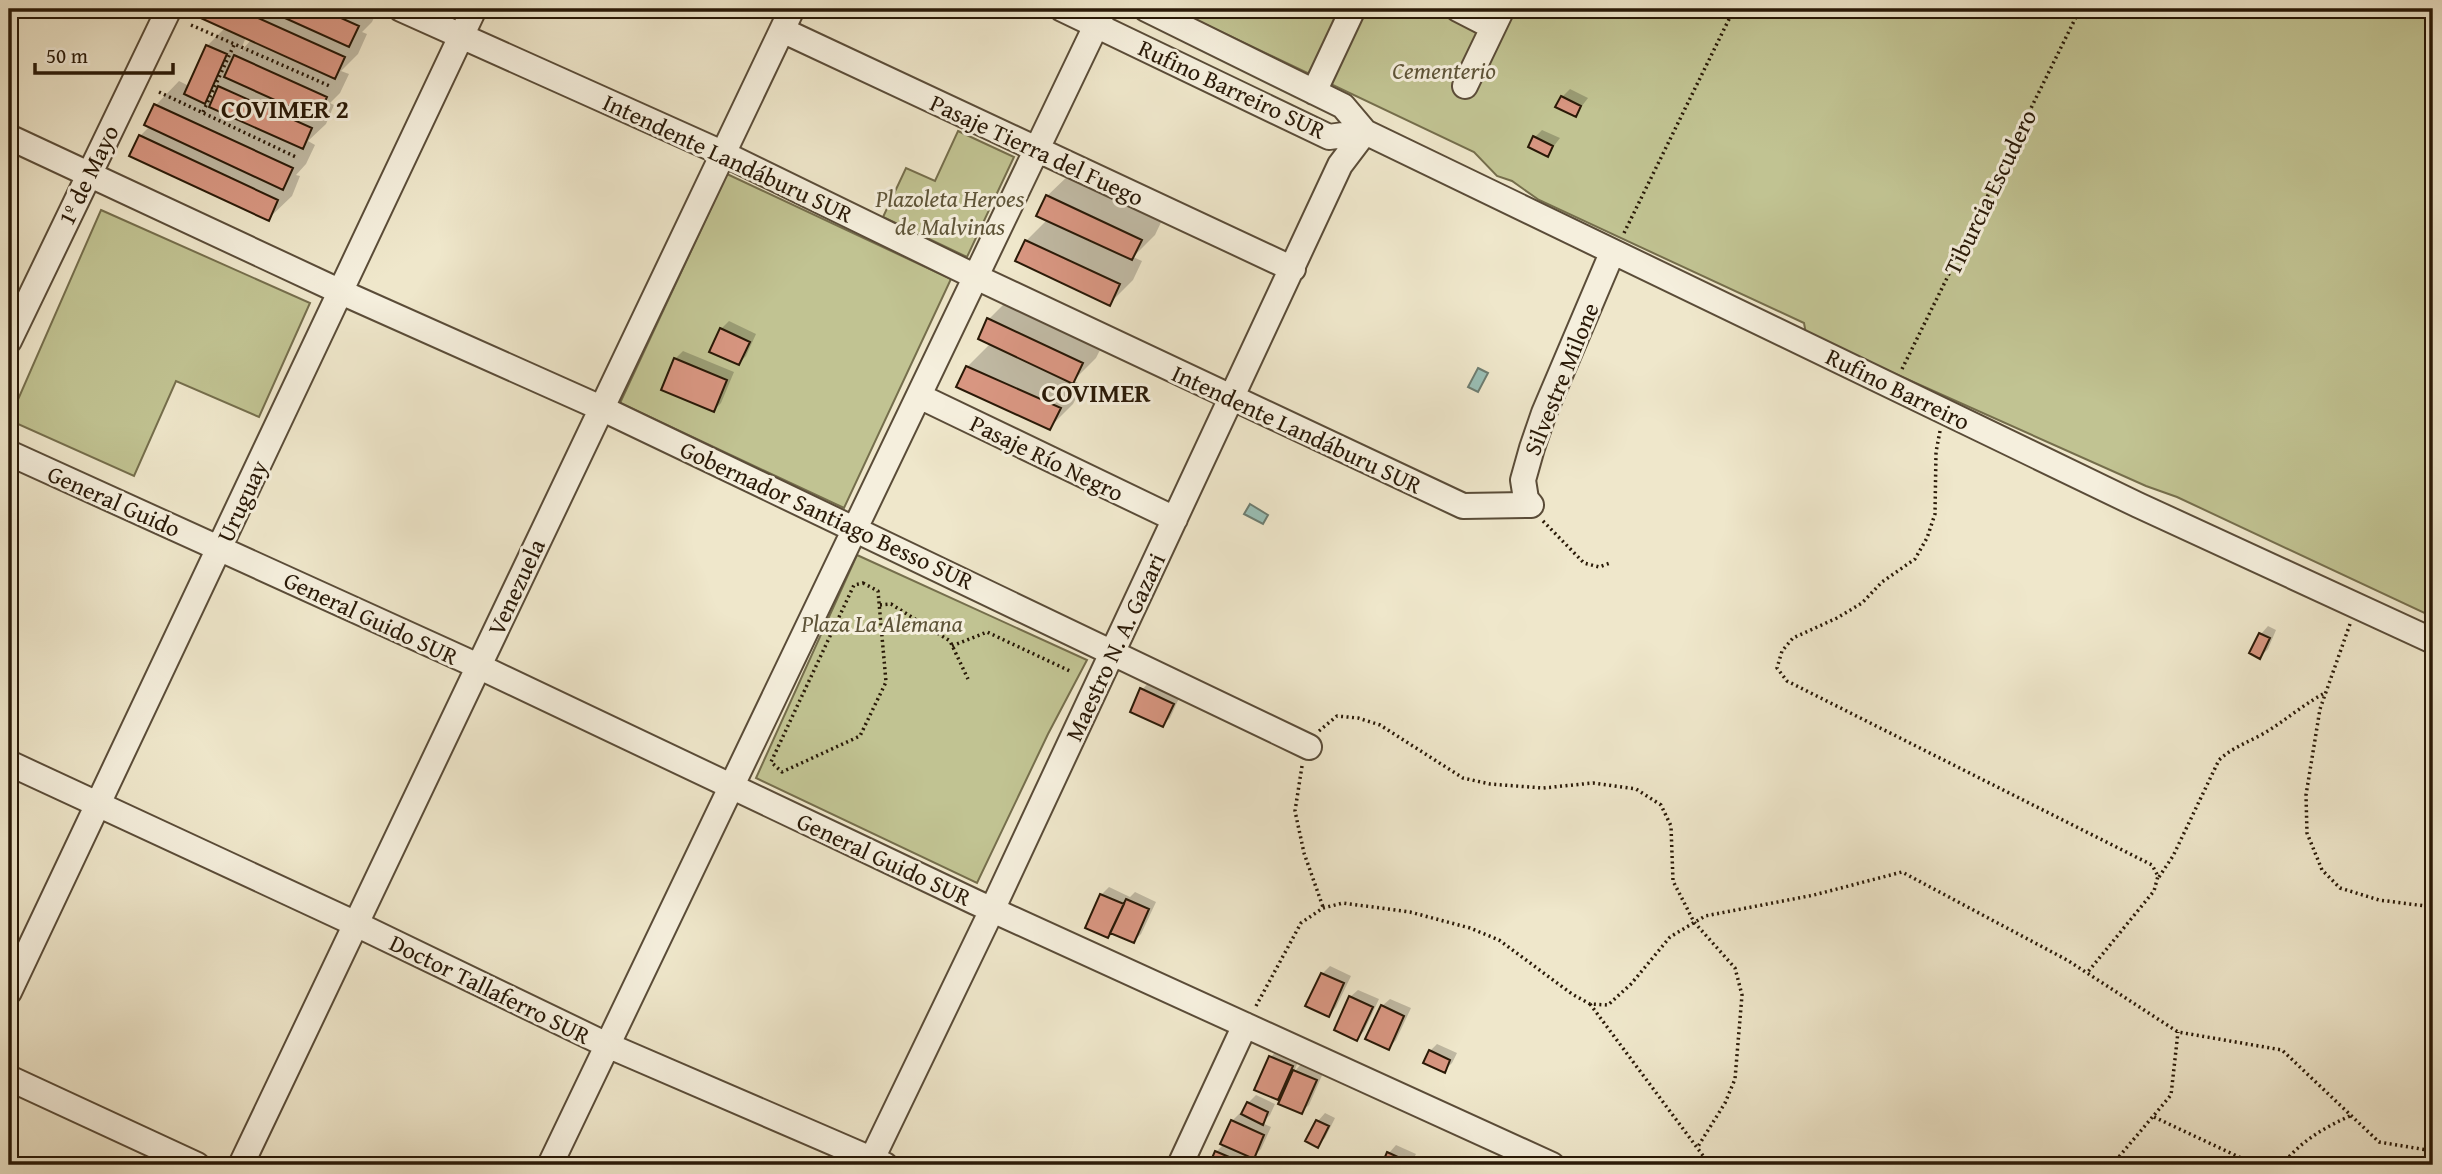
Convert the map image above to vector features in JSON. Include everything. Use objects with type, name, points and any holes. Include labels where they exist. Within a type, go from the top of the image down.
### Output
[{"type":"street","name":"1º de Mayo","points":[[9,341],[169,9]]},
{"type":"street","name":"Intendente Landáburu SUR","points":[[401,9],[722,153],[975,277],[1463,506],[1531,505]]},
{"type":"street","name":"Uruguay","points":[[9,992],[474,9]]},
{"type":"street","name":"Rufino Barreiro SUR","points":[[1062,9],[1100,17],[1329,137],[1365,132]]},
{"type":"street","name":"Rufino Barreiro SUR","points":[[1146,9],[1343,106],[1365,132]]},
{"type":"street","points":[[1314,92],[1353,9]]},
{"type":"street","points":[[1458,9],[1498,18],[1465,86]]},
{"type":"street","points":[[550,1165],[1100,17]]},
{"type":"street","name":"Pasaje Tierra del Fuego","points":[[787,19],[1036,150],[1293,269]]},
{"type":"street","name":"Venezuela","points":[[241,1165],[787,19]]},
{"type":"street","name":"Rufino Barreiro","points":[[1365,132],[1617,246],[1947,413],[2138,505],[2433,641]]},
{"type":"street","name":"Maestro N. A. Gazari","points":[[876,1163],[1340,165],[1365,132]]},
{"type":"street","name":"Gobernador Santiago Besso SUR","points":[[9,137],[341,292],[601,408],[1309,747]]},
{"type":"street","name":"Silvestre Milone","points":[[1531,505],[1526,499],[1523,480],[1532,448],[1544,413],[1617,246]]},
{"type":"street","name":"Pasaje Río Negro","points":[[919,396],[1175,519]]},
{"type":"street","name":"General Guido","points":[[9,453],[219,548]]},
{"type":"street","name":"General Guido SUR","points":[[219,548],[478,666],[731,788],[1245,1025],[1499,1154],[1552,1165]]},
{"type":"street","name":"Doctor Tallaferro SUR","points":[[9,763],[356,924],[607,1045],[876,1163]]},
{"type":"street","points":[[1180,1165],[1245,1025]]},
{"type":"street","points":[[9,1077],[197,1165]]},
{"type":"path","points":[[1617,246],[1734,9]]},
{"type":"path","name":"Tiburcia Escudero","points":[[1900,374],[2080,9]]},
{"type":"path","points":[[191,25],[332,87]]},
{"type":"path","points":[[203,112],[234,44]]},
{"type":"path","points":[[159,92],[299,158]]},
{"type":"path","points":[[1947,413],[1942,422],[1936,452],[1935,514],[1927,538],[1914,559],[1882,582],[1862,603],[1793,638],[1782,651],[1777,668],[1787,681],[2152,865],[2158,876],[2154,891],[2087,973]]},
{"type":"path","points":[[1531,505],[1584,563],[1599,567],[1611,563]]},
{"type":"path","points":[[863,583],[878,591],[880,605],[886,682],[860,736],[782,772],[771,762],[854,586],[863,583]]},
{"type":"path","points":[[880,605],[891,604],[950,641],[968,679]]},
{"type":"path","points":[[2357,606],[2320,709],[2306,795],[2307,833],[2322,870],[2340,888],[2379,900],[2433,906]]},
{"type":"path","points":[[952,646],[988,632],[1072,672]]},
{"type":"path","points":[[2156,882],[2173,856],[2219,760],[2230,750],[2263,734],[2326,692]]},
{"type":"path","points":[[1323,908],[1304,853],[1294,811],[1301,769],[1313,736],[1337,716],[1358,718],[1380,725],[1463,778],[1543,788],[1593,783],[1636,789],[1661,805],[1671,826],[1673,881],[1694,922],[1735,968],[1742,995],[1735,1079],[1725,1103],[1697,1148]]},
{"type":"path","points":[[1245,1025],[1301,923],[1323,908],[1343,902],[1410,912],[1471,928],[1500,940],[1572,995],[1590,1004],[1608,1005],[1631,984],[1670,937],[1705,916],[1814,895],[1902,873],[2067,960],[2178,1032],[2282,1051],[2379,1142],[2433,1151]]},
{"type":"path","points":[[1590,1004],[1710,1165]]},
{"type":"path","points":[[2112,1165],[2171,1095],[2178,1032]]},
{"type":"path","points":[[2154,1116],[2256,1165]]},
{"type":"path","points":[[2282,1165],[2295,1149],[2326,1127],[2351,1116]]},
{"type":"green space","name":"Cementerio","points":[[1173,9],[2433,9],[2433,617],[2177,497],[2146,486],[1806,334],[1804,323],[1539,200],[1512,181],[1497,176],[1474,152]]},
{"type":"green space","name":"Plazoleta Heroes de Malvinas","points":[[958,131],[1014,157],[967,257],[883,217],[906,168],[935,181]]},
{"type":"green space","points":[[727,174],[951,279],[844,508],[620,403]]},
{"type":"green space","points":[[101,210],[310,303],[259,417],[176,381],[134,476],[9,420]]},
{"type":"green space","name":"Plaza La Alemana","points":[[857,555],[1087,660],[1048,734],[977,883],[756,778]]},
{"type":"water","points":[[1478,368],[1488,373],[1478,392],[1468,387]]},
{"type":"water","points":[[1250,504],[1268,515],[1263,524],[1244,514]]},
{"type":"building","points":[[197,9],[238,9],[345,57],[335,79],[194,15]]},
{"type":"building","points":[[265,9],[321,9],[359,26],[349,47]]},
{"type":"building","points":[[206,45],[227,54],[205,104],[184,94]]},
{"type":"building","points":[[234,55],[327,97],[317,119],[224,77]]},
{"type":"building","points":[[218,86],[312,128],[303,149],[209,107]]},
{"type":"building","points":[[1561,96],[1581,106],[1576,117],[1555,107]]},
{"type":"building","points":[[154,104],[293,168],[283,190],[144,125]]},
{"type":"building","points":[[139,135],[278,200],[269,221],[129,156]]},
{"type":"building","points":[[1533,136],[1553,146],[1548,157],[1528,147]]},
{"type":"building","points":[[1046,195],[1142,240],[1132,260],[1036,216]]},
{"type":"building","points":[[1025,240],[1120,284],[1110,306],[1015,261]]},
{"type":"building","points":[[987,318],[1083,363],[1073,384],[978,339]]},
{"type":"building","points":[[720,328],[750,342],[739,365],[709,352]]},
{"type":"building","points":[[674,358],[727,380],[714,412],[661,390]]},
{"type":"building","points":[[966,366],[1061,408],[1050,430],[956,387]]},
{"type":"building","points":[[2259,633],[2270,638],[2260,659],[2249,653]]},
{"type":"building","points":[[1140,688],[1174,704],[1163,727],[1130,712]]},
{"type":"building","points":[[1100,894],[1124,904],[1108,938],[1085,928]]},
{"type":"building","points":[[1126,899],[1149,909],[1134,943],[1110,933]]},
{"type":"building","points":[[1321,973],[1344,983],[1329,1017],[1305,1006]]},
{"type":"building","points":[[1349,996],[1373,1007],[1357,1041],[1334,1030]]},
{"type":"building","points":[[1381,1005],[1404,1016],[1389,1050],[1365,1039]]},
{"type":"building","points":[[1429,1050],[1450,1060],[1445,1073],[1423,1063]]},
{"type":"building","points":[[1269,1056],[1293,1066],[1278,1100],[1254,1090]]},
{"type":"building","points":[[1293,1070],[1317,1080],[1302,1114],[1278,1104]]},
{"type":"building","points":[[1247,1102],[1268,1112],[1263,1125],[1241,1114]]},
{"type":"building","points":[[1231,1120],[1264,1135],[1254,1159],[1220,1144]]},
{"type":"building","points":[[1316,1120],[1329,1126],[1318,1148],[1305,1141]]},
{"type":"building","points":[[1215,1151],[1248,1165],[1209,1165]]},
{"type":"building","points":[[1387,1152],[1409,1162],[1408,1165],[1382,1164]]},
{"type":"district","name":"COVIMER 2","points":[[285,108]]},
{"type":"district","name":"COVIMER","points":[[1096,392]]}]
